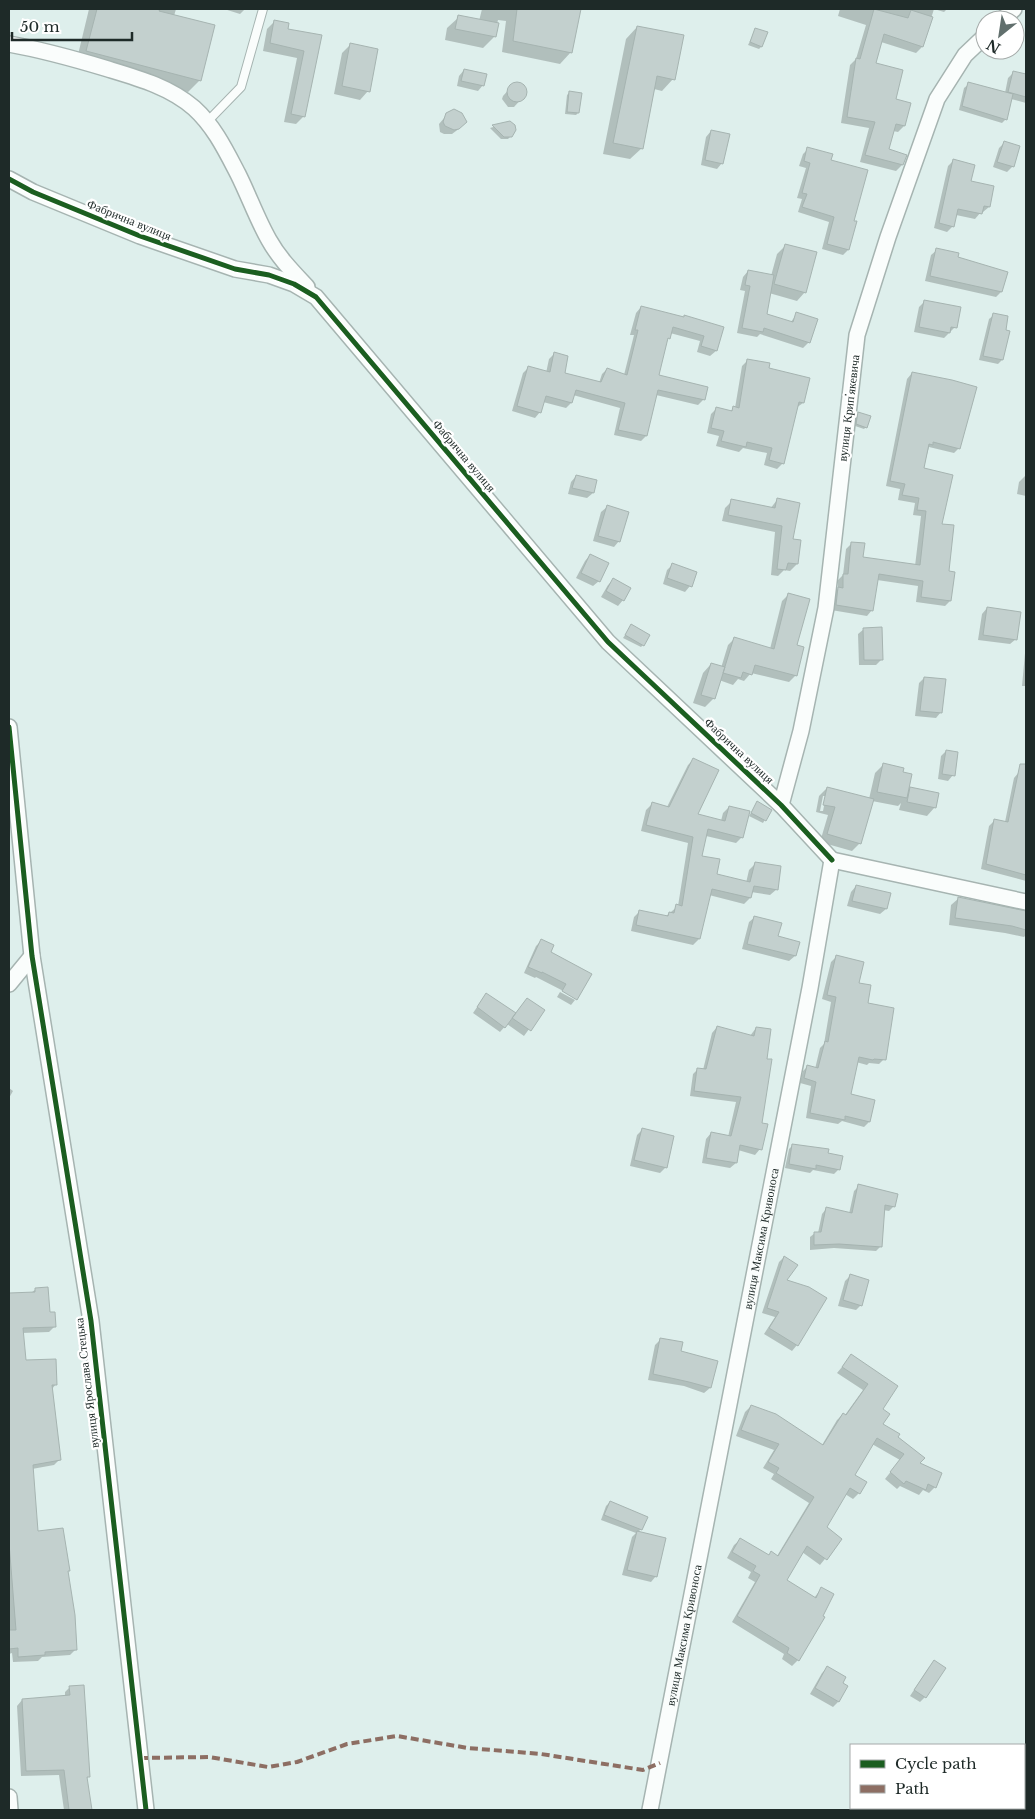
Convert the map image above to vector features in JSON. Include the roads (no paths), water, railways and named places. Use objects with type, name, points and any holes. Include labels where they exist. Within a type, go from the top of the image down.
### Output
[{"type":"street","points":[[9,44],[44,51],[144,80],[172,92],[193,107],[220,140],[239,176],[254,213],[270,241],[286,265],[316,297]]},
{"type":"street","name":"вулиця Крипʼякевича","points":[[781,805],[801,731],[826,608],[858,335],[888,237],[937,99],[966,55],[975,46]]},
{"type":"street","name":"Фабрична вулиця","points":[[9,179],[34,192],[140,236],[227,266],[269,275],[294,284],[316,297],[608,642],[781,805],[832,860]]},
{"type":"street","name":"вулиця Ярослава Стецька","points":[[9,727],[32,956],[91,1321],[146,1810]]},
{"type":"street","points":[[832,860],[1026,902]]},
{"type":"street","name":"вулиця Максима Кривоноса","points":[[650,1810],[809,998],[832,860]]},
{"type":"street","points":[[9,984],[32,956]]},
{"type":"street","points":[[9,1797],[10,1810]]},
{"type":"lane","points":[[207,122],[241,87],[263,9]]}]
